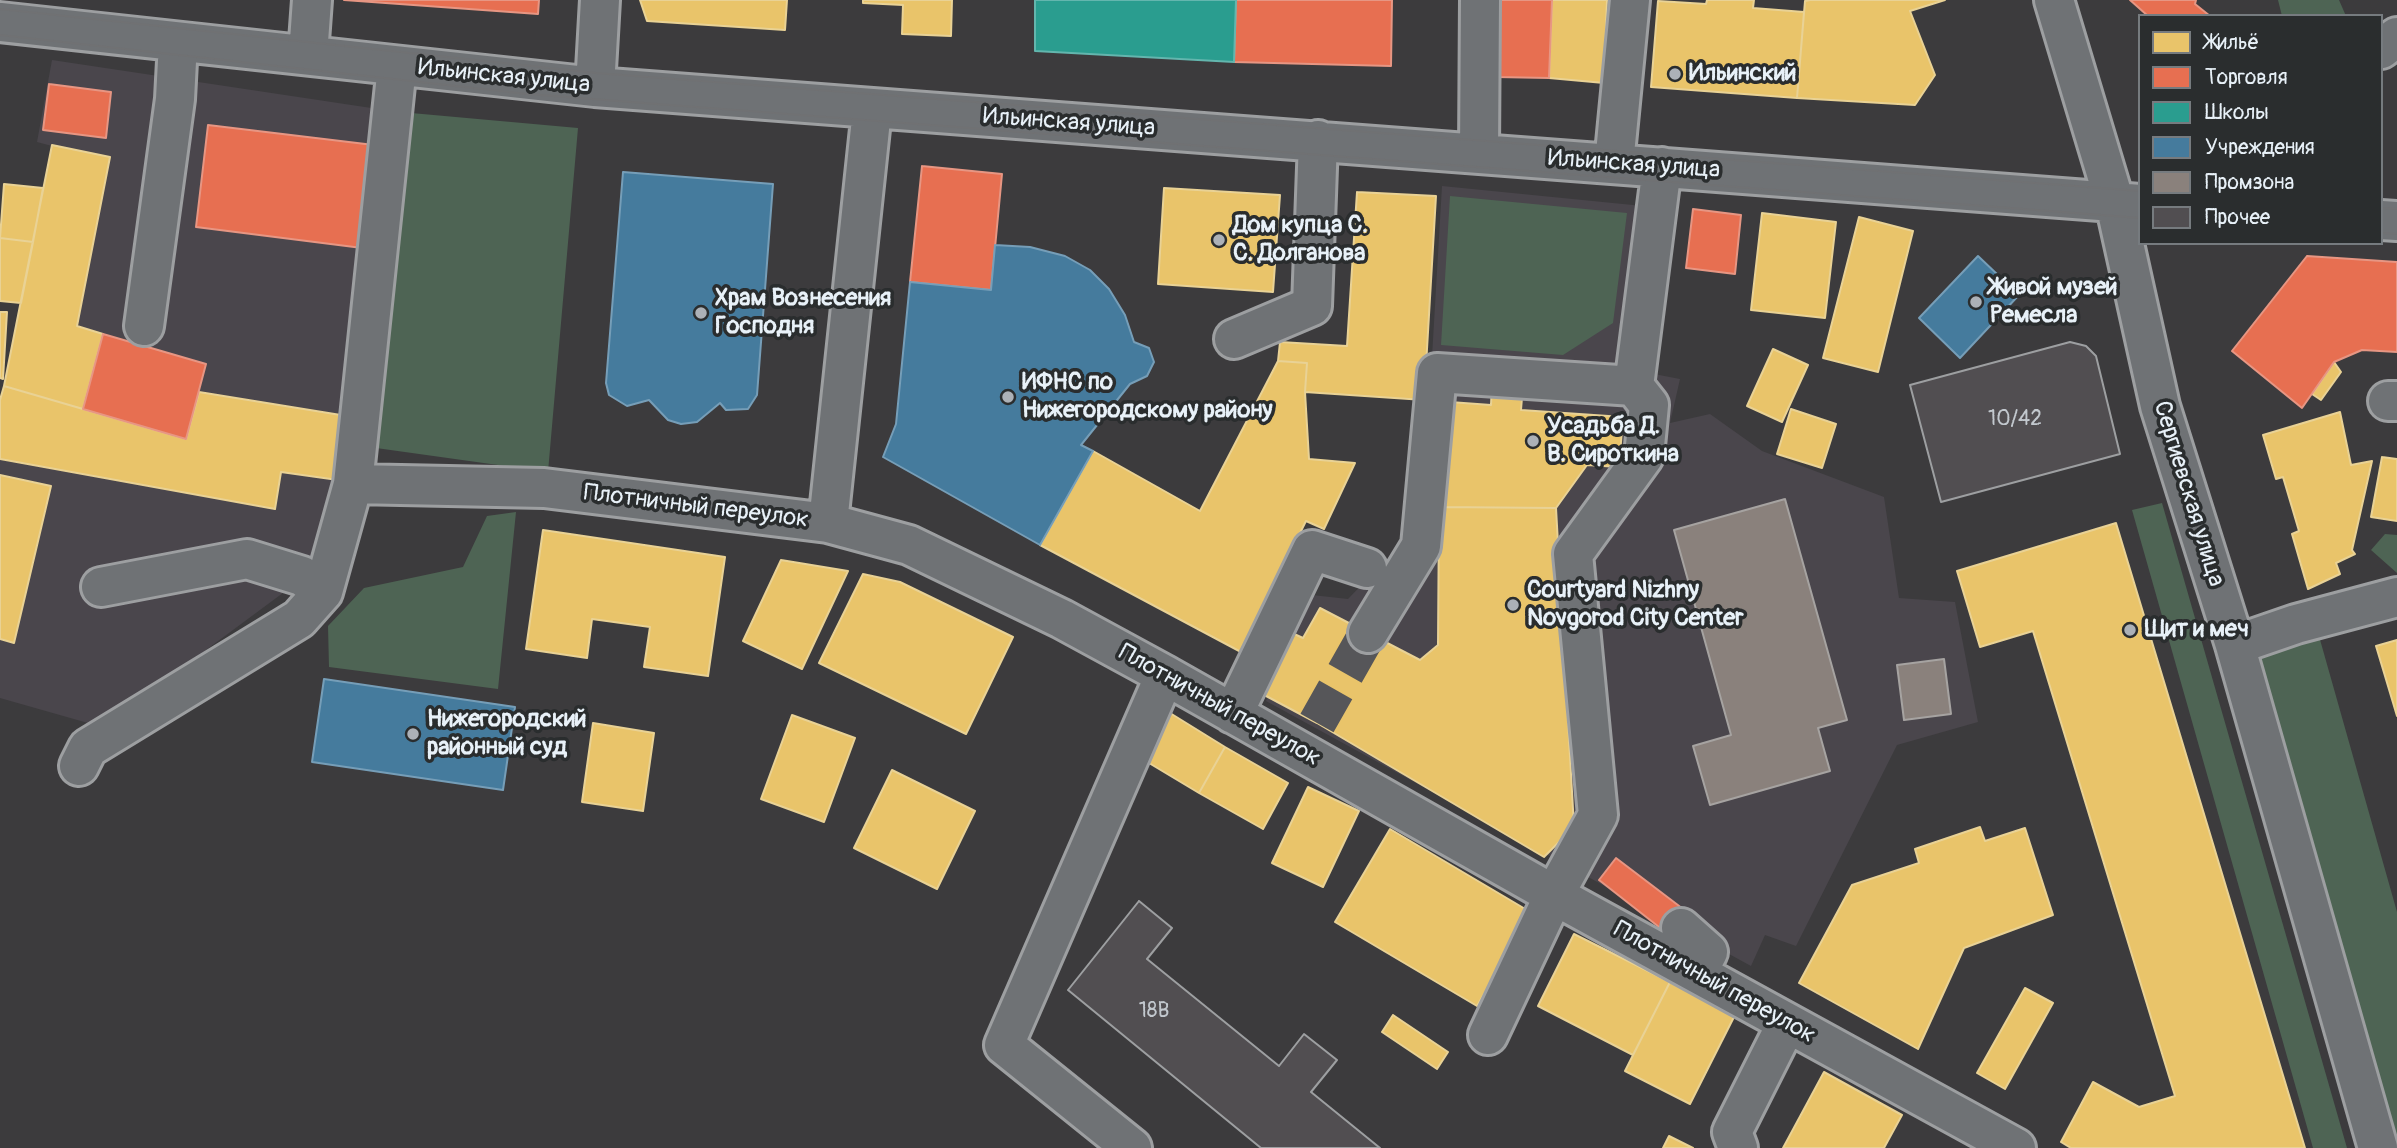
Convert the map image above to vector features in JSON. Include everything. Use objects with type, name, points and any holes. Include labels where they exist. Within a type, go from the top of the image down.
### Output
[{"type":"street","points":[[308,55],[312,0]]},
{"type":"street","points":[[595,87],[600,0]]},
{"type":"street","points":[[1479,153],[1480,0]]},
{"type":"street","points":[[1614,164],[1630,0]]},
{"type":"street","name":"Сергиевская улица","points":[[2054,0],[2127,203],[2160,406],[2235,645],[2378,1148]]},
{"type":"street","name":"Ильинская улица","points":[[0,22],[46,14],[178,42],[595,87],[2127,203]]},
{"type":"street","points":[[144,326],[175,99],[178,42]]},
{"type":"street","points":[[79,766],[88,748],[299,619],[323,593],[353,484],[397,66]]},
{"type":"street","points":[[828,523],[872,110]]},
{"type":"street","points":[[1234,339],[1312,306],[1318,140]]},
{"type":"street","points":[[1488,1035],[1561,881],[1598,815],[1573,554],[1644,456],[1649,405],[1634,386],[1662,167]]},
{"type":"street","points":[[1368,633],[1421,547],[1437,373],[1634,386]]},
{"type":"street","name":"Плотничный переулок","points":[[353,484],[544,488],[828,523],[909,545],[1062,619],[1233,714],[1309,737],[1561,881],[1697,974],[2016,1148]]},
{"type":"street","points":[[1233,714],[1312,550],[1367,568]]},
{"type":"street","points":[[101,587],[247,559],[302,576],[323,593]]},
{"type":"street","points":[[2235,645],[2296,624],[2397,597]]},
{"type":"street","points":[[1132,1148],[1004,1045],[1165,675]]},
{"type":"street","points":[[1681,928],[1708,952],[1697,974]]},
{"type":"street","points":[[1738,1148],[1732,1132],[1787,1023]]},
{"type":"shaded area","points":[[52,60],[398,112],[359,495],[291,587],[102,727],[0,698],[0,400],[52,146],[37,142]]},
{"type":"shaded area","points":[[1442,186],[1673,209],[1649,373],[1680,379],[1670,423],[1710,414],[1762,451],[1884,497],[1899,598],[1955,602],[1978,722],[1897,745],[1796,946],[1765,935],[1751,966],[1266,701],[1312,595],[1348,599],[1405,540],[1413,407],[1429,408]]},
{"type":"green space","points":[[2278,0],[2339,0],[2345,14],[2282,14]]},
{"type":"green space","points":[[400,112],[578,128],[548,472],[369,447]]},
{"type":"green space","points":[[1450,196],[1627,213],[1613,323],[1563,355],[1441,345]]},
{"type":"green space","points":[[2162,503],[2347,1148],[2313,1148],[2132,510]]},
{"type":"green space","points":[[516,512],[498,689],[329,667],[328,626],[364,588],[463,567],[487,516]]},
{"type":"green space","points":[[2385,534],[2397,535],[2397,573],[2371,550]]},
{"type":"green space","points":[[2317,629],[2397,912],[2397,1148],[2390,1148],[2254,661]]},
{"type":"building: Жильё","points":[[640,0],[787,0],[785,30],[647,21]]},
{"type":"building: Жильё","points":[[863,0],[952,0],[951,36],[902,34],[903,5],[863,3]]},
{"type":"building: Жильё","points":[[1552,0],[1607,0],[1604,83],[1549,78]]},
{"type":"building: Жильё","points":[[1707,0],[1754,0],[1753,8],[1804,12],[1797,98],[1651,87],[1658,1],[1706,4]]},
{"type":"building: Жильё","points":[[1945,0],[1910,11],[1935,75],[1915,105],[1797,98],[1805,1]]},
{"type":"building: Жильё","points":[[52,145],[110,157],[77,326],[103,334],[83,409],[4,386]]},
{"type":"building: Жильё","points":[[4,184],[43,188],[33,242],[0,238]]},
{"type":"building: Жильё","name":"Дом купца С. С. Долганова","points":[[1164,188],[1280,195],[1273,292],[1158,284]]},
{"type":"building: Жильё","points":[[1357,192],[1436,196],[1424,400],[1305,392],[1307,363],[1278,361],[1280,342],[1347,346]]},
{"type":"building: Жильё","points":[[1762,213],[1836,222],[1825,318],[1751,310]]},
{"type":"building: Жильё","points":[[1859,217],[1913,231],[1878,372],[1823,358]]},
{"type":"building: Жильё","points":[[0,238],[33,242],[21,303],[0,301]]},
{"type":"building: Жильё","points":[[0,312],[7,312],[3,379],[0,378]]},
{"type":"building: Жильё","points":[[1773,349],[1808,365],[1782,422],[1747,406]]},
{"type":"building: Жильё","points":[[1278,361],[1307,363],[1305,392],[1309,459],[1355,463],[1324,529],[1306,521],[1241,652],[1040,545],[1093,451],[1200,511]]},
{"type":"building: Жильё","points":[[2334,362],[2341,372],[2321,400],[2312,394]]},
{"type":"building: Жильё","name":"Усадьба Д. В. Сироткина","points":[[1492,383],[1523,385],[1521,410],[1623,417],[1619,467],[1587,465],[1556,508],[1439,507],[1450,402],[1491,405]]},
{"type":"building: Жильё","points":[[4,386],[186,439],[199,392],[353,417],[345,481],[281,472],[275,509],[0,459],[0,400]]},
{"type":"building: Жильё","points":[[1791,409],[1836,424],[1822,468],[1777,454]]},
{"type":"building: Жильё","points":[[2340,412],[2351,465],[2372,461],[2352,550],[2355,554],[2336,563],[2340,574],[2308,589],[2292,534],[2299,531],[2283,477],[2276,479],[2263,435]]},
{"type":"building: Жильё","points":[[2382,457],[2397,459],[2397,521],[2371,517]]},
{"type":"building: Жильё","points":[[0,475],[51,486],[14,643],[0,639]]},
{"type":"building: Жильё","points":[[1439,507],[1556,508],[1574,827],[1544,857],[1317,723],[1251,688],[1281,628],[1303,638],[1320,608],[1420,660],[1438,645]]},
{"type":"building: Жильё","points":[[2116,523],[2305,1148],[2071,1148],[2061,1142],[2093,1082],[2139,1107],[2175,1096],[2033,631],[1980,647],[1957,571]]},
{"type":"building: Жильё","points":[[543,530],[725,557],[708,676],[644,667],[650,627],[592,619],[587,658],[526,649]]},
{"type":"building: Жильё","points":[[781,560],[848,571],[802,669],[743,641]]},
{"type":"building: Жильё","points":[[863,574],[900,582],[1013,637],[966,734],[819,663]]},
{"type":"building: Жильё","points":[[2397,640],[2397,716],[2376,646]]},
{"type":"building: Жильё","points":[[1170,713],[1225,747],[1199,793],[1144,760]]},
{"type":"building: Жильё","points":[[792,715],[855,738],[824,822],[761,799]]},
{"type":"building: Жильё","points":[[593,723],[654,733],[643,811],[582,802]]},
{"type":"building: Жильё","points":[[1225,747],[1288,783],[1263,829],[1199,793]]},
{"type":"building: Жильё","points":[[892,770],[975,811],[937,889],[854,848]]},
{"type":"building: Жильё","points":[[1308,787],[1359,811],[1323,887],[1272,863]]},
{"type":"building: Жильё","points":[[1980,827],[1985,841],[2025,828],[2053,915],[1964,948],[1918,1049],[1799,983],[1852,885],[1919,863],[1915,849]]},
{"type":"building: Жильё","points":[[1390,829],[1532,913],[1477,1006],[1335,922]]},
{"type":"building: Жильё","points":[[1574,934],[1670,982],[1633,1055],[1538,1006]]},
{"type":"building: Жильё","points":[[1670,982],[1735,1015],[1690,1104],[1625,1071]]},
{"type":"building: Жильё","points":[[2025,988],[2053,1003],[2005,1089],[1977,1073]]},
{"type":"building: Жильё","points":[[1393,1015],[1448,1052],[1437,1069],[1382,1032]]},
{"type":"building: Жильё","points":[[1824,1072],[1902,1115],[1884,1148],[1783,1148]]},
{"type":"building: Жильё","points":[[1669,1136],[1693,1148],[1663,1148]]},
{"type":"building: Торговля","points":[[344,0],[539,0],[538,14]]},
{"type":"building: Торговля","points":[[1236,0],[1392,0],[1391,66],[1234,62]]},
{"type":"building: Торговля","points":[[1497,0],[1552,0],[1549,78],[1496,77]]},
{"type":"building: Торговля","points":[[2130,0],[2196,0],[2195,4],[2208,14],[2146,14]]},
{"type":"building: Торговля","points":[[49,84],[111,92],[106,138],[43,130]]},
{"type":"building: Торговля","points":[[208,125],[382,146],[370,249],[196,227]]},
{"type":"building: Торговля","points":[[922,166],[1002,174],[991,290],[910,282]]},
{"type":"building: Торговля","points":[[1693,209],[1741,215],[1735,274],[1686,268]]},
{"type":"building: Торговля","points":[[2307,256],[2397,262],[2397,352],[2362,350],[2334,362],[2302,408],[2232,351]]},
{"type":"building: Торговля","points":[[103,334],[206,364],[186,439],[83,409]]},
{"type":"building: Торговля","points":[[1616,858],[1691,915],[1673,938],[1599,880]]},
{"type":"building: Школы","points":[[1035,0],[1236,0],[1234,62],[1035,51]]},
{"type":"building: Учреждения","points":[[623,172],[773,184],[757,395],[748,409],[726,410],[720,403],[697,422],[681,424],[668,420],[649,400],[627,406],[609,395],[606,383]]},
{"type":"building: Учреждения","name":"ИФНС по Нижегородскому району","points":[[995,245],[1030,247],[1065,256],[1090,270],[1109,289],[1125,315],[1134,342],[1149,348],[1154,362],[1147,376],[1130,384],[1081,445],[1093,451],[1040,545],[883,457],[896,424],[910,282],[991,290]]},
{"type":"building: Учреждения","points":[[1978,256],[2019,295],[1960,358],[1919,318]]},
{"type":"building: Учреждения","name":"Нижегородский районный суд","points":[[324,679],[515,707],[503,790],[312,762]]},
{"type":"building: Промзона","points":[[1785,499],[1847,720],[1818,728],[1830,771],[1710,805],[1693,746],[1731,735],[1674,530]]},
{"type":"building: Промзона","points":[[1944,659],[1951,714],[1904,720],[1897,665]]},
{"type":"building: Прочее","points":[[2070,342],[2086,346],[2096,356],[2120,454],[1941,502],[1910,385]]},
{"type":"building: Прочее","points":[[1139,901],[1172,928],[1147,959],[1279,1066],[1304,1034],[1337,1060],[1311,1092],[1380,1148],[1261,1148],[1068,990]]},
{"type":"tunnel","points":[[1317,723],[1368,633]]},
{"type":"tram line","points":[[0,9],[596,73],[2138,191]]},
{"type":"tram line","points":[[0,35],[527,94],[2138,218]]},
{"type":"tram line","points":[[2383,208],[2397,209]]},
{"type":"tram line","points":[[2383,233],[2397,234]]},
{"type":"place","name":"Ильинский","points":[[1675,74]]},
{"type":"place","name":"Дом купца С. С. Долганова","points":[[1219,240]]},
{"type":"place","name":"Живой музей Ремесла","points":[[1976,302]]},
{"type":"place","name":"Храм Вознесения Господня","points":[[701,313]]},
{"type":"place","name":"ИФНС по Нижегородскому району","points":[[1008,397]]},
{"type":"place","name":"Усадьба Д. В. Сироткина","points":[[1533,441]]},
{"type":"place","name":"Courtyard Nizhny Novgorod City Center","points":[[1513,605]]},
{"type":"place","name":"Щит и меч","points":[[2130,630]]},
{"type":"place","name":"Нижегородский районный суд","points":[[413,734]]}]
